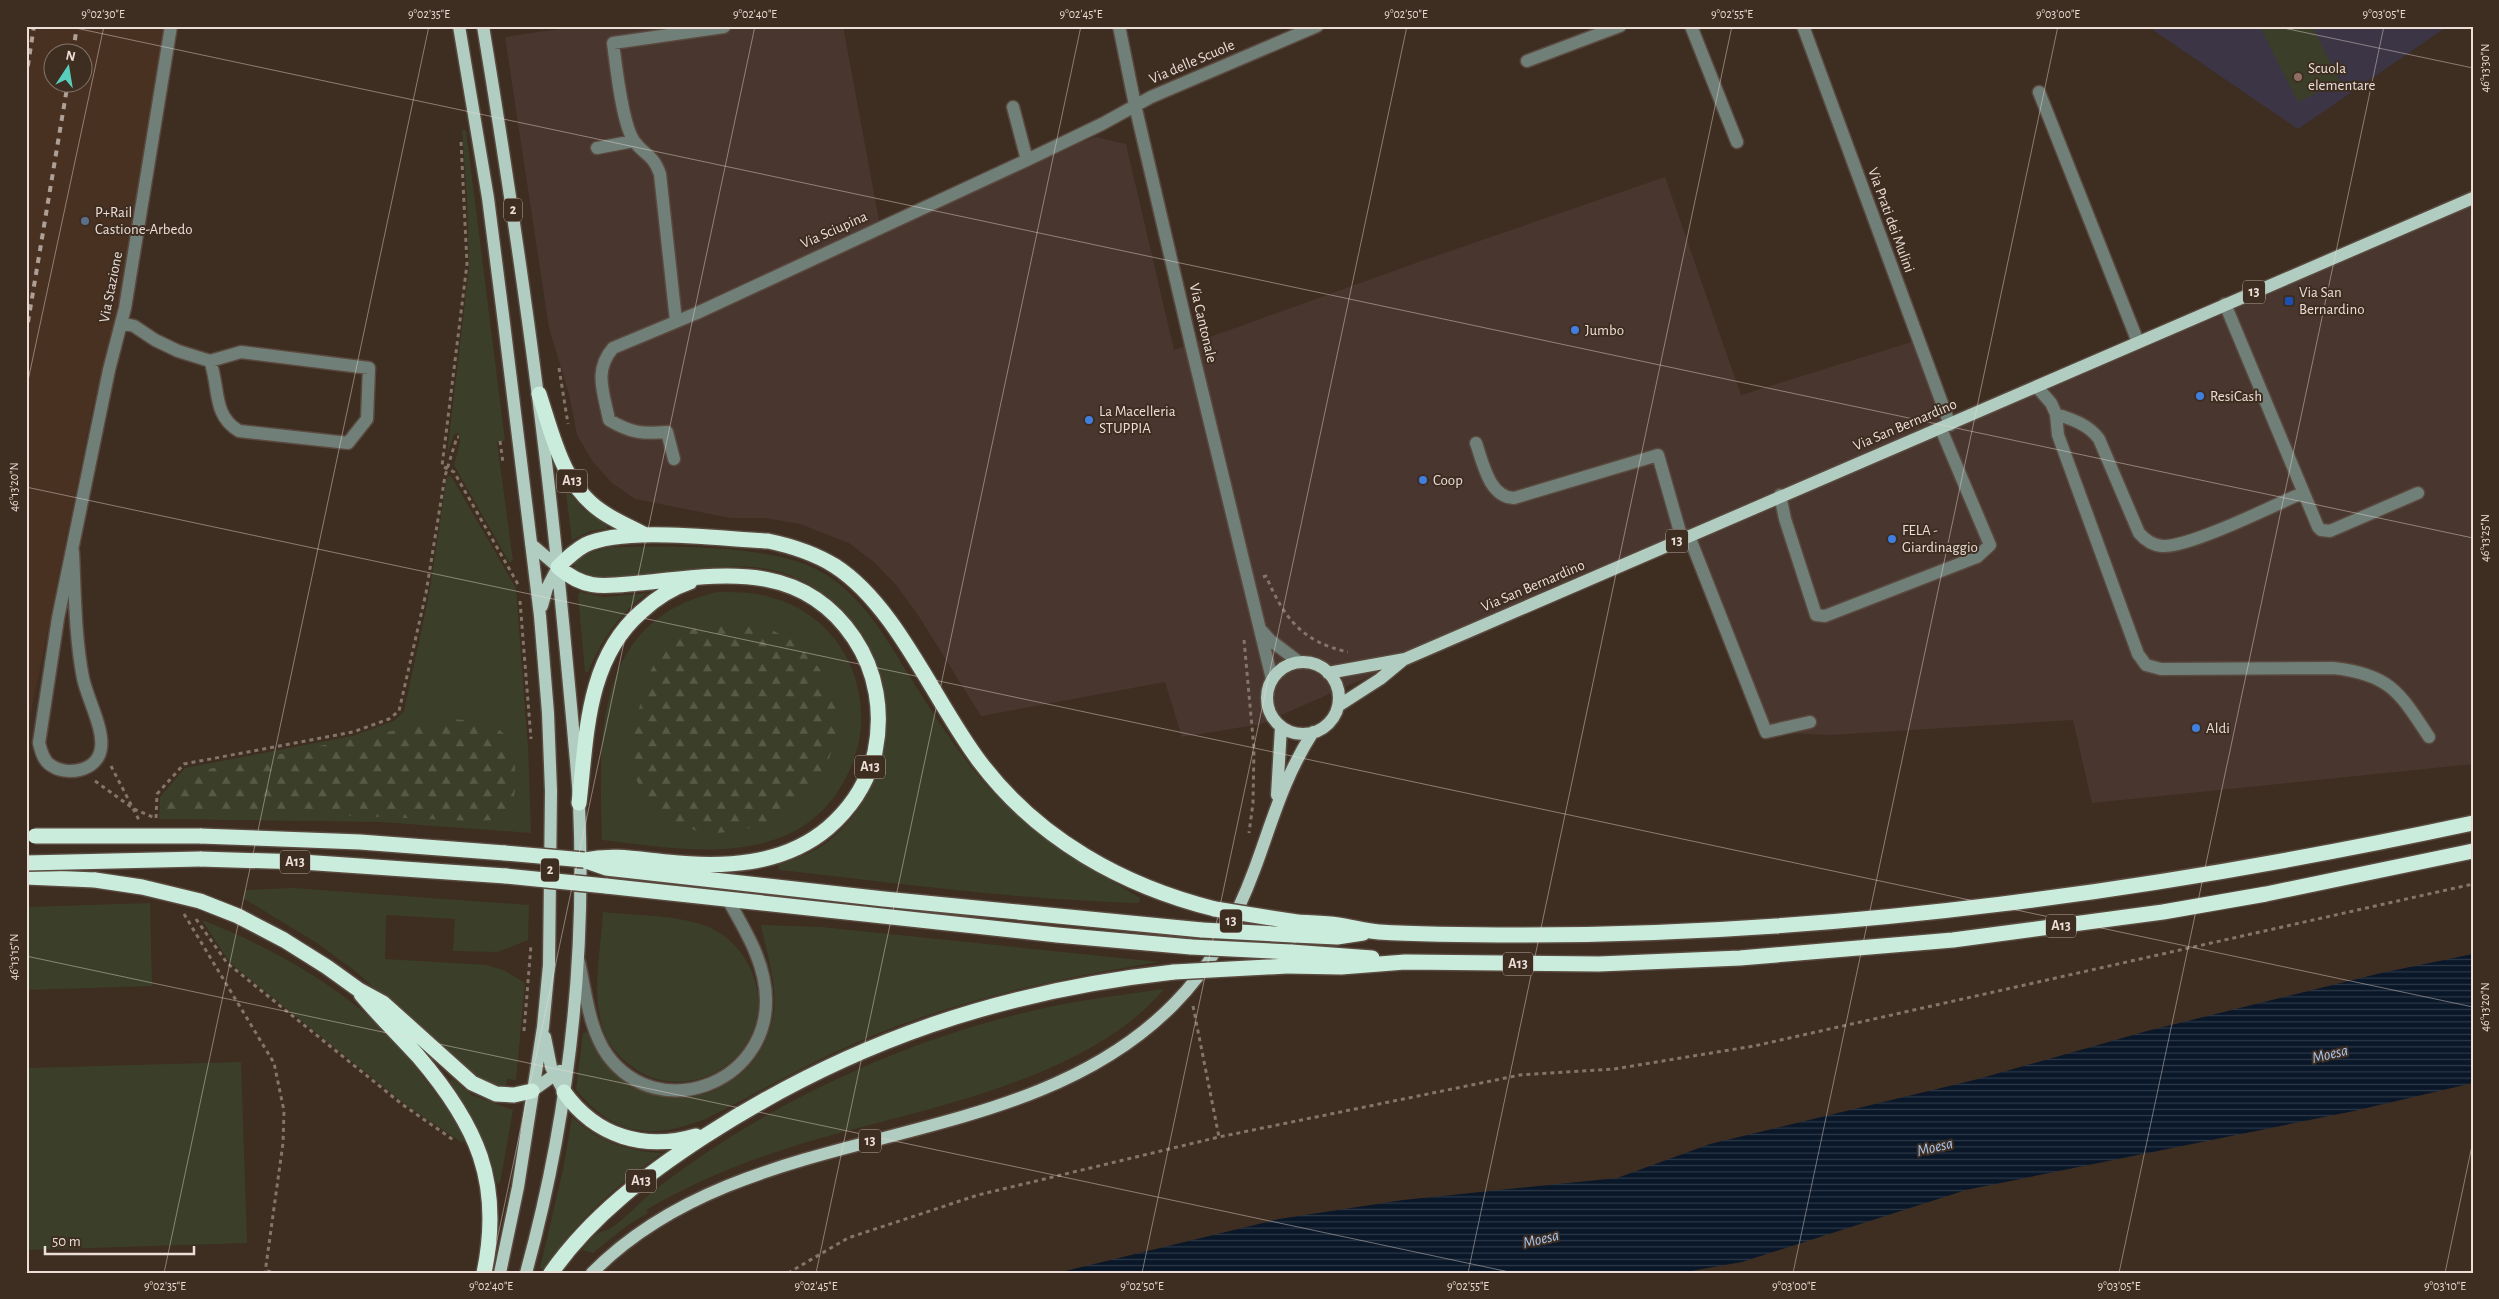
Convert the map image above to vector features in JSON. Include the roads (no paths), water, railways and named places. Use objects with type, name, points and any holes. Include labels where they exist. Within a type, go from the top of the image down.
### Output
[{"type":"highway","name":"A13","points":[[539,394],[560,457],[573,482],[600,511],[645,535]]},
{"type":"highway","name":"A13","points":[[606,862],[734,864],[769,858],[804,844],[832,824],[854,800],[869,770],[878,734],[878,700],[868,663],[848,629],[822,603],[784,583],[748,575],[706,576],[602,586],[576,581],[558,567],[575,551],[596,541],[645,535],[768,542],[802,550],[835,566],[855,582],[876,604],[980,763],[1020,808],[1062,841],[1102,866],[1160,892],[1215,909],[1295,929],[1337,937],[1377,932],[1522,935],[1631,933],[1775,926],[1934,913],[2172,881],[2276,863],[2473,823]]},
{"type":"highway","name":"A13","points":[[580,803],[592,702],[596,683],[607,655],[626,626],[650,604],[684,584],[706,576]]},
{"type":"highway","name":"A13","points":[[26,836],[200,836],[360,842],[606,862],[884,899],[1202,930],[1295,929]]},
{"type":"highway","name":"A13","points":[[551,1273],[574,1243],[618,1200],[676,1155],[766,1099],[834,1063],[950,1017],[1063,988],[1174,972],[1344,954],[1405,962],[1607,964],[1740,958],[1953,940],[2163,912],[2266,894],[2473,851]]},
{"type":"highway","name":"A13","points":[[26,862],[200,859],[302,862],[506,876],[727,898],[1047,934],[1191,947],[1289,959]]},
{"type":"highway","points":[[26,877],[120,883],[197,907],[238,916],[284,940],[327,967],[358,990],[383,1004],[472,1083],[496,1094],[514,1095],[532,1092]]},
{"type":"highway","points":[[358,990],[375,1012],[418,1056],[443,1088],[468,1127],[483,1162],[492,1209],[484,1273]]},
{"type":"highway","name":"A13","points":[[564,1092],[585,1116],[600,1127],[620,1137],[634,1141],[671,1142],[717,1129]]},
{"type":"main road","name":"2","points":[[459,26],[488,198],[540,616],[548,713],[550,791],[549,965],[543,1027],[511,1226],[500,1273]]},
{"type":"main road","name":"2","points":[[483,26],[539,394],[558,567],[580,803],[578,958],[569,1056],[551,1171],[526,1273]]},
{"type":"main road","name":"Via San Bernardino","points":[[1328,673],[1405,659],[1780,495],[1945,427],[2473,198]]},
{"type":"main road","name":"A13","points":[[531,544],[558,567],[547,588],[540,616]]},
{"type":"main road","name":"Via San Bernardino","points":[[1338,706],[1380,679],[1405,659]]},
{"type":"main road","points":[[1299,662],[1315,664],[1328,673],[1335,682],[1338,694],[1338,706],[1333,718],[1324,727],[1302,734],[1281,727],[1269,710],[1267,699],[1272,679],[1284,667],[1299,662]]},
{"type":"main road","name":"13","points":[[1276,802],[1281,727]]},
{"type":"main road","name":"13","points":[[592,1273],[616,1251],[653,1224],[679,1209],[728,1186],[798,1162],[972,1113],[1063,1079],[1113,1052],[1138,1034],[1173,1005],[1208,963],[1233,919],[1254,870],[1276,802],[1313,732]]},
{"type":"main road","name":"A13","points":[[543,1027],[548,1058],[564,1092]]},
{"type":"main road","points":[[532,1092],[555,1076],[569,1056]]},
{"type":"street","name":"Via Stazione","points":[[73,552],[78,645],[84,680],[100,736],[101,748],[98,756],[90,765],[70,772],[60,770],[48,763],[42,755],[40,744],[58,618],[73,552],[108,370],[121,323],[171,26]]},
{"type":"street","name":"Via Cantonale","points":[[1119,26],[1135,105],[1272,679]]},
{"type":"street","name":"Via delle Scuole","points":[[1135,105],[1317,26]]},
{"type":"street","points":[[1527,61],[1620,26]]},
{"type":"street","points":[[1691,26],[1737,142]]},
{"type":"street","name":"Via Prati dei Mulini","points":[[1780,495],[1785,519],[1816,615],[1825,616],[1977,557],[1990,546],[1945,427],[1803,26]]},
{"type":"street","points":[[676,321],[660,174],[656,161],[634,141],[627,122],[613,42],[724,27]]},
{"type":"street","points":[[2039,92],[2138,342]]},
{"type":"street","name":"Via Sciupina","points":[[674,459],[667,432],[645,434],[627,430],[609,420],[601,371],[603,359],[613,348],[1027,160],[1135,105]]},
{"type":"street","points":[[1013,107],[1027,160]]},
{"type":"street","points":[[598,148],[634,141]]},
{"type":"street","points":[[2225,304],[2302,494],[2318,527],[2330,531],[2418,494]]},
{"type":"street","points":[[121,323],[134,326],[155,340],[170,347],[210,361],[241,352],[369,368],[366,419],[348,443],[239,432],[227,424],[219,410],[216,378],[210,361]]},
{"type":"street","points":[[2036,387],[2051,403],[2056,414],[2058,435],[2097,546],[2138,654],[2146,666],[2161,669],[2333,668],[2355,670],[2371,675],[2395,691],[2404,700],[2429,738]]},
{"type":"street","points":[[2056,414],[2082,423],[2094,432],[2139,532],[2145,539],[2159,546],[2187,542],[2302,494]]},
{"type":"street","points":[[1476,443],[1493,486],[1499,495],[1506,498],[1514,498],[1658,455],[1686,537],[1766,732],[1810,722]]},
{"type":"street","points":[[1259,627],[1270,640],[1299,662]]},
{"type":"street","points":[[578,958],[594,1028],[609,1057],[622,1070],[652,1086],[670,1090],[688,1090],[707,1086],[734,1070],[746,1058],[761,1032],[765,1016],[765,986],[761,969],[752,944],[727,898]]},
{"type":"water","name":"Moesa","points":[[2473,954],[2473,1083],[2354,1111],[1966,1190],[1742,1262],[1680,1273],[1057,1273],[1279,1219],[1403,1200],[1617,1178],[1710,1144],[1978,1079],[2147,1031],[2381,973]]},
{"type":"railway","points":[[26,78],[34,26]]},
{"type":"railway","points":[[75,42],[77,26]]},
{"type":"railway","points":[[26,334],[66,92]]},
{"type":"place","name":"Scuola elementare","points":[[2298,77]]},
{"type":"place","name":"P+Rail Castione-Arbedo","points":[[85,221]]},
{"type":"place","name":"Via San Bernardino","points":[[2289,301]]},
{"type":"place","name":"Jumbo","points":[[1575,330]]},
{"type":"place","name":"ResiCash","points":[[2200,396]]},
{"type":"place","name":"La Macelleria STUPPIA","points":[[1089,420]]},
{"type":"place","name":"Coop","points":[[1423,480]]},
{"type":"place","name":"FELA - Giardinaggio","points":[[1892,539]]},
{"type":"place","name":"Aldi","points":[[2196,728]]}]
